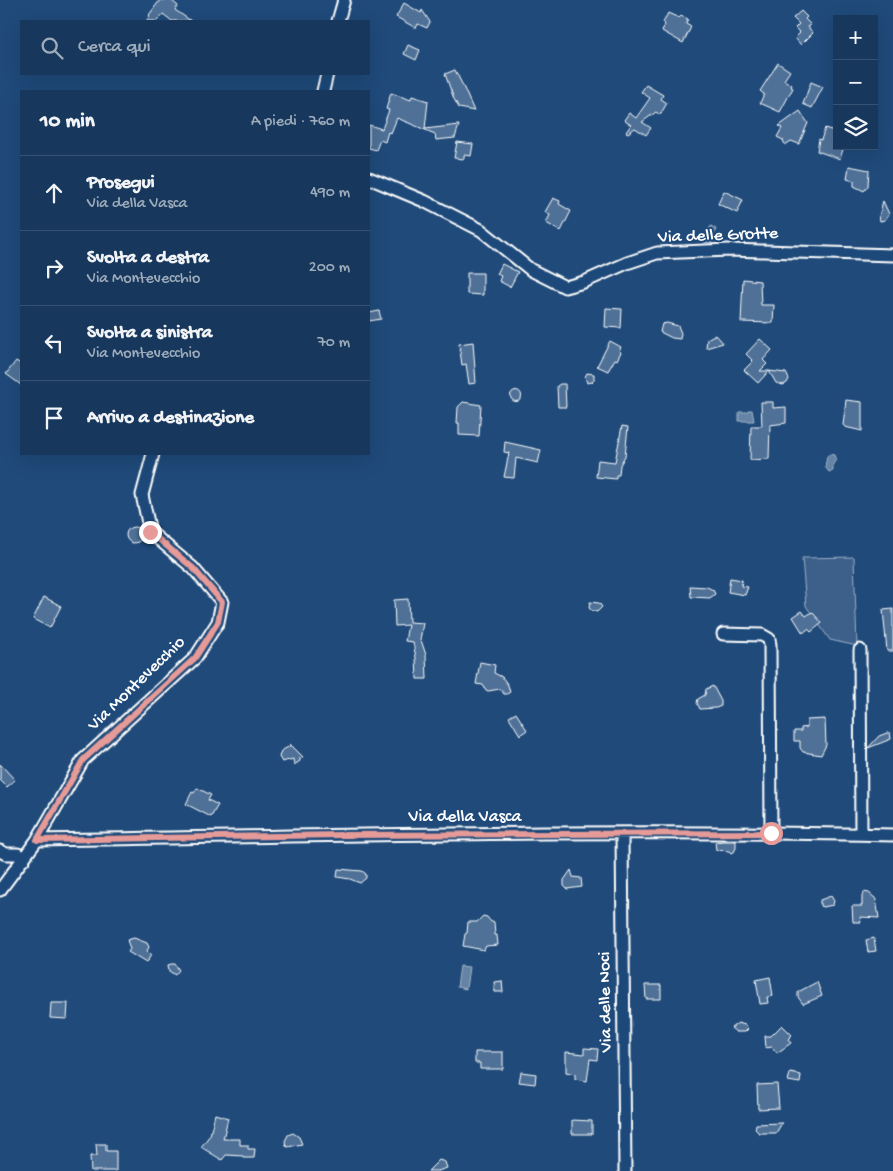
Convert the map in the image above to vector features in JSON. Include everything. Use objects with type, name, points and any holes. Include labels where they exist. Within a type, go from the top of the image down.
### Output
[{"type":"street","points":[[338,20],[344,0]]},
{"type":"street","points":[[323,90],[327,75]]},
{"type":"street","name":"Via delle Grotte","points":[[370,178],[424,201],[481,230],[531,270],[565,287],[584,282],[627,263],[657,253],[729,250],[893,255]]},
{"type":"street","name":"Via Montevecchio","points":[[37,840],[83,760],[195,658],[218,622],[222,602],[193,568],[150,532],[142,495],[153,455]]},
{"type":"street","points":[[723,634],[762,635],[769,639],[771,833]]},
{"type":"street","points":[[860,650],[861,834]]},
{"type":"street","name":"Via della Vasca","points":[[37,840],[352,835],[771,833],[893,835]]},
{"type":"street","name":"Via delle Noci","points":[[622,834],[625,1171]]},
{"type":"street","points":[[0,890],[37,840]]},
{"type":"street","points":[[0,851],[6,854],[18,854],[23,860]]},
{"type":"shaded area","points":[[711,226],[716,229],[711,243],[702,242]]},
{"type":"shaded area","points":[[752,410],[754,421],[739,421],[739,412],[747,412]]},
{"type":"shaded area","points":[[830,454],[834,455],[836,460],[833,464],[833,471],[829,472],[825,467],[827,456]]},
{"type":"shaded area","points":[[854,557],[857,646],[830,640],[806,606],[802,558]]},
{"type":"shaded area","points":[[460,966],[469,967],[466,989],[457,987]]},
{"type":"building","points":[[160,0],[171,0],[178,6],[175,10],[190,20],[171,20],[163,14],[158,20],[147,20]]},
{"type":"building","points":[[404,3],[421,13],[422,10],[430,22],[427,28],[418,24],[416,28],[396,17]]},
{"type":"building","points":[[801,11],[807,17],[805,19],[811,25],[808,27],[813,33],[801,45],[795,38],[800,33],[795,28],[799,24],[793,18]]},
{"type":"building","points":[[668,13],[679,18],[681,16],[688,19],[686,24],[691,27],[683,43],[662,31],[665,24],[663,23]]},
{"type":"building","points":[[408,45],[420,50],[416,60],[404,54]]},
{"type":"building","points":[[778,63],[790,71],[784,80],[792,85],[791,87],[793,88],[780,112],[760,103],[764,94],[760,91]]},
{"type":"building","points":[[455,70],[474,111],[459,108],[454,99],[445,74]]},
{"type":"building","points":[[811,82],[823,87],[812,108],[803,104]]},
{"type":"building","points":[[646,85],[663,95],[661,99],[667,103],[660,115],[656,112],[642,122],[651,128],[646,135],[635,128],[628,133],[626,132],[631,125],[624,120],[629,113],[636,118],[650,98],[641,92]]},
{"type":"building","points":[[391,93],[411,100],[412,96],[428,101],[425,129],[459,125],[455,138],[436,140],[435,134],[397,118],[391,133],[388,132],[385,142],[380,140],[376,150],[370,148],[370,125],[382,129],[389,110],[386,109]]},
{"type":"building","points":[[800,111],[808,123],[799,144],[791,141],[785,145],[783,140],[777,137],[782,128],[779,126]]},
{"type":"building","points":[[825,128],[833,131],[833,150],[843,150],[840,159],[817,151],[819,139],[821,140]]},
{"type":"building","points":[[457,142],[473,144],[471,156],[464,155],[464,159],[454,158]]},
{"type":"building","points":[[849,166],[869,170],[868,186],[864,191],[854,186],[854,181],[847,179]]},
{"type":"building","points":[[724,191],[743,200],[737,213],[718,204]]},
{"type":"building","points":[[553,198],[560,201],[559,204],[571,211],[561,231],[546,223],[550,215],[545,212]]},
{"type":"building","points":[[883,201],[889,214],[885,220],[880,221],[879,216]]},
{"type":"building","points":[[502,264],[518,272],[510,287],[499,281],[501,276],[497,274]]},
{"type":"building","points":[[467,273],[483,273],[483,295],[467,294]]},
{"type":"building","points":[[743,279],[760,281],[761,305],[774,305],[773,323],[741,322]]},
{"type":"building","points":[[606,308],[622,309],[621,328],[605,327]]},
{"type":"building","points":[[379,311],[381,319],[370,321],[370,313]]},
{"type":"building","points":[[667,323],[678,326],[681,333],[680,339],[672,338],[660,332],[662,324]]},
{"type":"building","points":[[714,335],[723,343],[706,348],[707,339]]},
{"type":"building","points":[[760,339],[772,350],[763,360],[767,364],[760,371],[769,371],[758,383],[744,370],[753,361],[746,354]]},
{"type":"building","points":[[610,341],[621,347],[619,351],[621,352],[608,371],[597,366]]},
{"type":"building","points":[[473,342],[476,383],[469,384],[466,364],[462,365],[459,344]]},
{"type":"building","points":[[16,361],[20,363],[20,384],[6,374]]},
{"type":"building","points":[[769,371],[786,373],[789,379],[787,383],[783,385],[776,383]]},
{"type":"building","points":[[587,373],[594,374],[592,382],[587,383],[585,377]]},
{"type":"building","points":[[565,384],[566,407],[558,407],[557,386]]},
{"type":"building","points":[[516,390],[522,396],[516,402],[510,396]]},
{"type":"building","points":[[846,400],[862,402],[862,431],[843,425]]},
{"type":"building","points":[[463,402],[481,405],[479,436],[459,435],[459,423],[457,423],[458,407]]},
{"type":"building","points":[[761,402],[773,402],[773,408],[786,407],[786,423],[770,425],[769,459],[750,460],[751,426],[762,426]]},
{"type":"building","points":[[622,426],[628,427],[625,456],[620,465],[619,475],[616,475],[616,479],[596,477],[598,460],[615,462]]},
{"type":"building","points":[[505,442],[541,450],[538,463],[516,458],[514,478],[504,477],[509,453],[504,452]]},
{"type":"building","points":[[131,527],[137,527],[142,532],[140,541],[131,543],[126,538],[126,532]]},
{"type":"building","points":[[730,578],[742,580],[741,586],[748,587],[745,595],[728,592]]},
{"type":"building","points":[[690,586],[707,587],[713,590],[715,594],[710,598],[691,597]]},
{"type":"building","points":[[44,597],[61,606],[50,628],[33,619]]},
{"type":"building","points":[[408,599],[409,622],[423,623],[420,640],[426,655],[427,679],[417,679],[413,642],[405,641],[408,625],[395,626],[394,600]]},
{"type":"building","points":[[590,602],[599,603],[602,607],[597,612],[591,610],[589,608]]},
{"type":"building","points":[[893,609],[893,651],[887,651],[883,610]]},
{"type":"building","points":[[802,611],[806,616],[812,612],[822,623],[811,632],[808,629],[803,633],[793,617]]},
{"type":"building","points":[[480,662],[495,665],[494,673],[502,677],[508,685],[510,692],[504,694],[500,689],[488,691],[483,685],[476,684]]},
{"type":"building","points":[[713,686],[721,701],[721,706],[700,709],[697,703],[698,699],[705,695],[706,689]]},
{"type":"building","points":[[516,713],[527,730],[520,735],[509,717]]},
{"type":"building","points":[[825,719],[826,745],[821,755],[803,752],[800,748],[800,741],[794,741],[794,731],[801,731],[801,728],[807,727],[807,720]]},
{"type":"building","points":[[890,733],[891,739],[868,748],[879,736]]},
{"type":"building","points":[[290,744],[303,757],[294,765],[293,759],[282,762],[279,757],[281,751],[290,746]]},
{"type":"building","points":[[0,764],[15,780],[7,787],[0,780]]},
{"type":"building","points":[[197,788],[211,795],[208,800],[218,805],[211,817],[186,804],[192,792],[194,793]]},
{"type":"building","points":[[736,841],[734,852],[716,850],[715,842]]},
{"type":"building","points":[[338,869],[362,871],[366,874],[366,878],[360,883],[337,877]]},
{"type":"building","points":[[571,870],[573,877],[581,878],[582,887],[567,889],[564,886],[564,880]]},
{"type":"building","points":[[864,892],[869,893],[876,899],[879,918],[860,917],[861,922],[853,922],[852,906],[862,906]]},
{"type":"building","points":[[831,896],[834,901],[833,905],[820,906],[820,900]]},
{"type":"building","points":[[483,916],[494,922],[498,945],[486,946],[484,950],[463,946],[468,922],[477,922]]},
{"type":"building","points":[[134,938],[147,943],[149,947],[147,951],[151,955],[146,963],[128,952],[130,949],[127,940]]},
{"type":"building","points":[[874,938],[876,951],[868,952],[866,940]]},
{"type":"building","points":[[175,964],[179,970],[175,975],[169,971],[168,965]]},
{"type":"building","points":[[770,977],[773,996],[767,997],[768,1003],[760,1004],[756,980]]},
{"type":"building","points":[[502,981],[503,992],[495,992],[494,982]]},
{"type":"building","points":[[817,982],[822,996],[803,1004],[798,997],[798,992]]},
{"type":"building","points":[[645,985],[661,985],[661,999],[646,999]]},
{"type":"building","points":[[51,1003],[68,1003],[67,1019],[50,1018]]},
{"type":"building","points":[[738,1023],[745,1025],[748,1029],[745,1032],[736,1032],[731,1028]]},
{"type":"building","points":[[782,1025],[792,1035],[788,1039],[791,1043],[777,1053],[772,1047],[766,1048],[765,1036],[771,1036]]},
{"type":"building","points":[[584,1048],[598,1049],[597,1060],[590,1059],[587,1081],[575,1079],[575,1074],[566,1072],[566,1052],[584,1054]]},
{"type":"building","points":[[475,1052],[503,1052],[503,1069],[480,1069],[480,1063],[475,1063]]},
{"type":"building","points":[[521,1072],[536,1074],[535,1084],[519,1082]]},
{"type":"building","points":[[790,1073],[801,1075],[800,1083],[788,1081]]},
{"type":"building","points":[[777,1084],[779,1108],[758,1109],[757,1085]]},
{"type":"building","points":[[215,1114],[228,1118],[223,1139],[240,1139],[240,1145],[248,1145],[248,1149],[255,1149],[254,1158],[226,1155],[222,1160],[201,1147],[210,1135]]},
{"type":"building","points":[[572,1120],[592,1121],[592,1134],[572,1134]]},
{"type":"building","points":[[782,1123],[776,1133],[759,1133],[755,1129],[756,1124]]},
{"type":"building","points":[[293,1133],[299,1137],[302,1144],[288,1147],[285,1141],[288,1135]]},
{"type":"building","points":[[96,1144],[106,1144],[106,1151],[116,1151],[116,1171],[91,1171],[90,1156],[97,1156]]},
{"type":"building","points":[[439,1160],[445,1162],[447,1168],[438,1171],[428,1171]]},
{"type":"route","points":[[150,532],[193,568],[222,602],[218,622],[195,658],[83,760],[37,840],[342,835],[771,833]]}]
